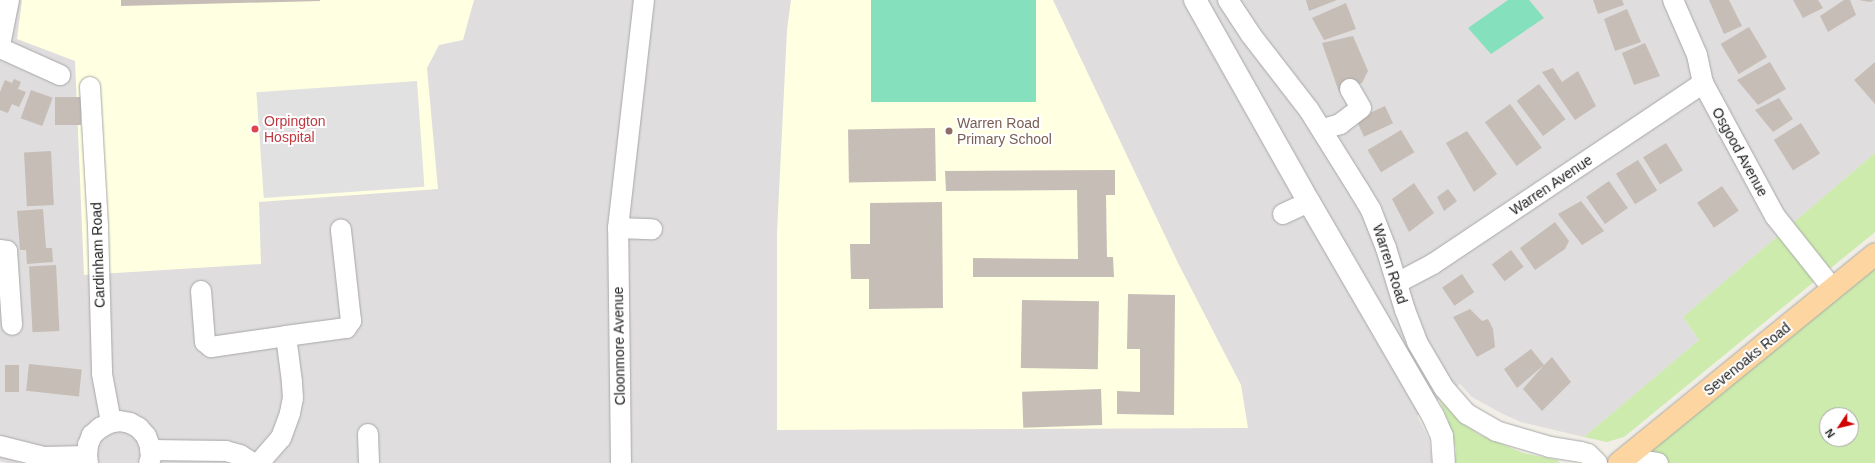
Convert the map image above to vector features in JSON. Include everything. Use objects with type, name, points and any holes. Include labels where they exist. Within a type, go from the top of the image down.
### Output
[{"type":"main road","name":"Sevenoaks Road","points":[[1624,458],[1875,254]]},
{"type":"street","points":[[0,45],[9,0]]},
{"type":"street","name":"Cloonmore Avenue","points":[[621,463],[618,228],[644,0]]},
{"type":"street","points":[[1195,0],[1309,202],[1433,416],[1442,436],[1444,463]]},
{"type":"street","name":"Warren Road","points":[[1228,0],[1251,35],[1323,129],[1371,210],[1386,248],[1410,326],[1425,357],[1444,388],[1467,414],[1496,431],[1550,447],[1588,454],[1597,463]]},
{"type":"street","name":"Osgood Avenue","points":[[1673,0],[1697,55],[1703,83],[1775,216],[1833,289]]},
{"type":"street","points":[[0,48],[60,75]]},
{"type":"street","name":"Warren Avenue","points":[[1397,282],[1434,264],[1703,83]]},
{"type":"street","name":"Cardinham Road","points":[[90,87],[98,226],[102,374],[111,422]]},
{"type":"street","points":[[1323,129],[1340,124],[1361,108],[1350,89]]},
{"type":"street","points":[[1283,214],[1309,202]]},
{"type":"street","points":[[618,228],[652,229]]},
{"type":"street","points":[[201,291],[205,342],[211,347],[346,328],[351,321],[341,230]]},
{"type":"street","points":[[0,250],[7,251],[12,325]]},
{"type":"street","points":[[259,463],[281,438],[290,413],[293,398],[286,336]]},
{"type":"street","points":[[0,446],[44,457],[88,460],[88,444],[92,435],[100,428],[111,422],[130,423],[139,428],[146,436],[150,457],[226,451],[240,455],[253,463]]},
{"type":"street","points":[[368,434],[369,463]]},
{"type":"street","points":[[1624,458],[1658,463]]},
{"type":"shaded area","points":[[0,0],[1875,0],[1875,153],[1683,317],[1699,340],[1584,437],[1521,422],[1472,397],[1460,384],[1417,416],[1429,439],[1432,463],[7,463],[0,461]]},
{"type":"shaded area","name":"Orpington Hospital","points":[[22,0],[474,0],[463,40],[439,45],[427,68],[438,189],[259,202],[261,264],[84,275],[75,61],[17,39]]},
{"type":"shaded area","name":"Warren Road Primary School","points":[[791,0],[1053,0],[1178,263],[1241,385],[1248,428],[777,430],[777,232],[787,30]]},
{"type":"shaded area","points":[[417,81],[424,187],[264,198],[256,92]]},
{"type":"green space","points":[[871,0],[1036,0],[1036,102],[871,102]]},
{"type":"green space","points":[[1508,0],[1529,0],[1544,18],[1491,54],[1468,28]]},
{"type":"green space","points":[[1875,153],[1875,232],[1624,437],[1607,442],[1584,437],[1699,340],[1683,317]]},
{"type":"green space","points":[[1875,266],[1875,463],[1633,463]]},
{"type":"green space","points":[[1439,399],[1458,419],[1478,434],[1523,453],[1557,460],[1560,463],[1454,463],[1456,450],[1448,420]]},
{"type":"building","points":[[121,0],[320,0],[320,1],[121,6]]},
{"type":"building","points":[[1306,0],[1337,0],[1309,11]]},
{"type":"building","points":[[1593,0],[1622,0],[1624,5],[1598,14]]},
{"type":"building","points":[[1709,0],[1729,0],[1742,26],[1724,34]]},
{"type":"building","points":[[1793,0],[1818,0],[1823,8],[1803,18]]},
{"type":"building","points":[[1844,0],[1850,0],[1856,15],[1828,32],[1820,16]]},
{"type":"building","points":[[1859,0],[1874,0],[1870,2]]},
{"type":"building","points":[[1346,3],[1356,29],[1324,40],[1312,18]]},
{"type":"building","points":[[1627,9],[1641,42],[1615,51],[1604,19]]},
{"type":"building","points":[[1749,27],[1767,57],[1739,74],[1721,44]]},
{"type":"building","points":[[1353,36],[1368,71],[1362,83],[1339,92],[1322,43]]},
{"type":"building","points":[[1645,43],[1660,76],[1634,85],[1622,53]]},
{"type":"building","points":[[1770,62],[1786,89],[1758,105],[1737,80]]},
{"type":"building","points":[[1875,62],[1875,104],[1854,80]]},
{"type":"building","points":[[1553,68],[1562,82],[1578,71],[1596,106],[1575,120],[1542,72]]},
{"type":"building","points":[[14,79],[21,82],[18,89],[26,92],[19,107],[12,104],[8,113],[0,110],[0,92],[5,80],[12,83]]},
{"type":"building","points":[[1539,84],[1565,119],[1543,136],[1517,101]]},
{"type":"building","points":[[31,90],[53,98],[42,126],[21,118]]},
{"type":"building","points":[[55,97],[81,97],[81,125],[55,125]]},
{"type":"building","points":[[1779,98],[1793,119],[1773,132],[1755,110]]},
{"type":"building","points":[[1510,104],[1542,148],[1517,166],[1485,122]]},
{"type":"building","points":[[1385,106],[1393,123],[1364,137],[1356,120]]},
{"type":"building","points":[[1801,123],[1820,154],[1793,170],[1774,140]]},
{"type":"building","points":[[935,128],[936,181],[849,183],[848,130]]},
{"type":"building","points":[[1401,130],[1414,152],[1381,172],[1368,150]]},
{"type":"building","points":[[1467,131],[1497,174],[1474,192],[1446,143]]},
{"type":"building","points":[[1666,143],[1683,170],[1660,184],[1643,157]]},
{"type":"building","points":[[51,151],[54,205],[27,206],[24,152]]},
{"type":"building","points":[[1638,160],[1657,191],[1635,204],[1616,174]]},
{"type":"building","points":[[1115,170],[1115,195],[1106,195],[1107,257],[1113,257],[1114,277],[973,277],[973,258],[1078,259],[1077,190],[946,191],[945,171]]},
{"type":"building","points":[[1609,181],[1628,208],[1605,224],[1586,197]]},
{"type":"building","points":[[1414,183],[1434,213],[1409,232],[1392,199]]},
{"type":"building","points":[[1722,186],[1739,211],[1714,228],[1697,203]]},
{"type":"building","points":[[1448,189],[1457,201],[1444,211],[1437,197]]},
{"type":"building","points":[[1581,201],[1604,231],[1582,245],[1558,214]]},
{"type":"building","points":[[942,202],[943,308],[869,309],[869,279],[851,279],[850,244],[870,244],[870,203]]},
{"type":"building","points":[[43,209],[46,248],[52,248],[53,262],[27,264],[26,250],[20,250],[17,211]]},
{"type":"building","points":[[1555,222],[1569,241],[1565,249],[1535,270],[1520,248]]},
{"type":"building","points":[[1511,250],[1524,267],[1504,281],[1492,264]]},
{"type":"building","points":[[56,265],[59,331],[32,332],[29,266]]},
{"type":"building","points":[[1462,274],[1474,292],[1454,306],[1442,287]]},
{"type":"building","points":[[1128,294],[1175,295],[1174,415],[1117,414],[1117,391],[1140,392],[1140,349],[1127,349]]},
{"type":"building","points":[[1022,300],[1099,301],[1098,369],[1021,368]]},
{"type":"building","points":[[1470,309],[1482,321],[1488,319],[1493,329],[1495,347],[1477,357],[1453,317]]},
{"type":"building","points":[[1531,349],[1544,365],[1517,388],[1504,369]]},
{"type":"building","points":[[1552,357],[1571,382],[1542,411],[1523,389]]},
{"type":"building","points":[[29,364],[82,370],[79,396],[26,391]]},
{"type":"building","points":[[5,365],[19,365],[19,392],[5,392]]},
{"type":"building","points":[[1101,389],[1102,425],[1023,428],[1022,392]]},
{"type":"place","name":"Orpington Hospital","points":[[255,129]]},
{"type":"place","name":"Warren Road Primary School","points":[[949,131]]}]
